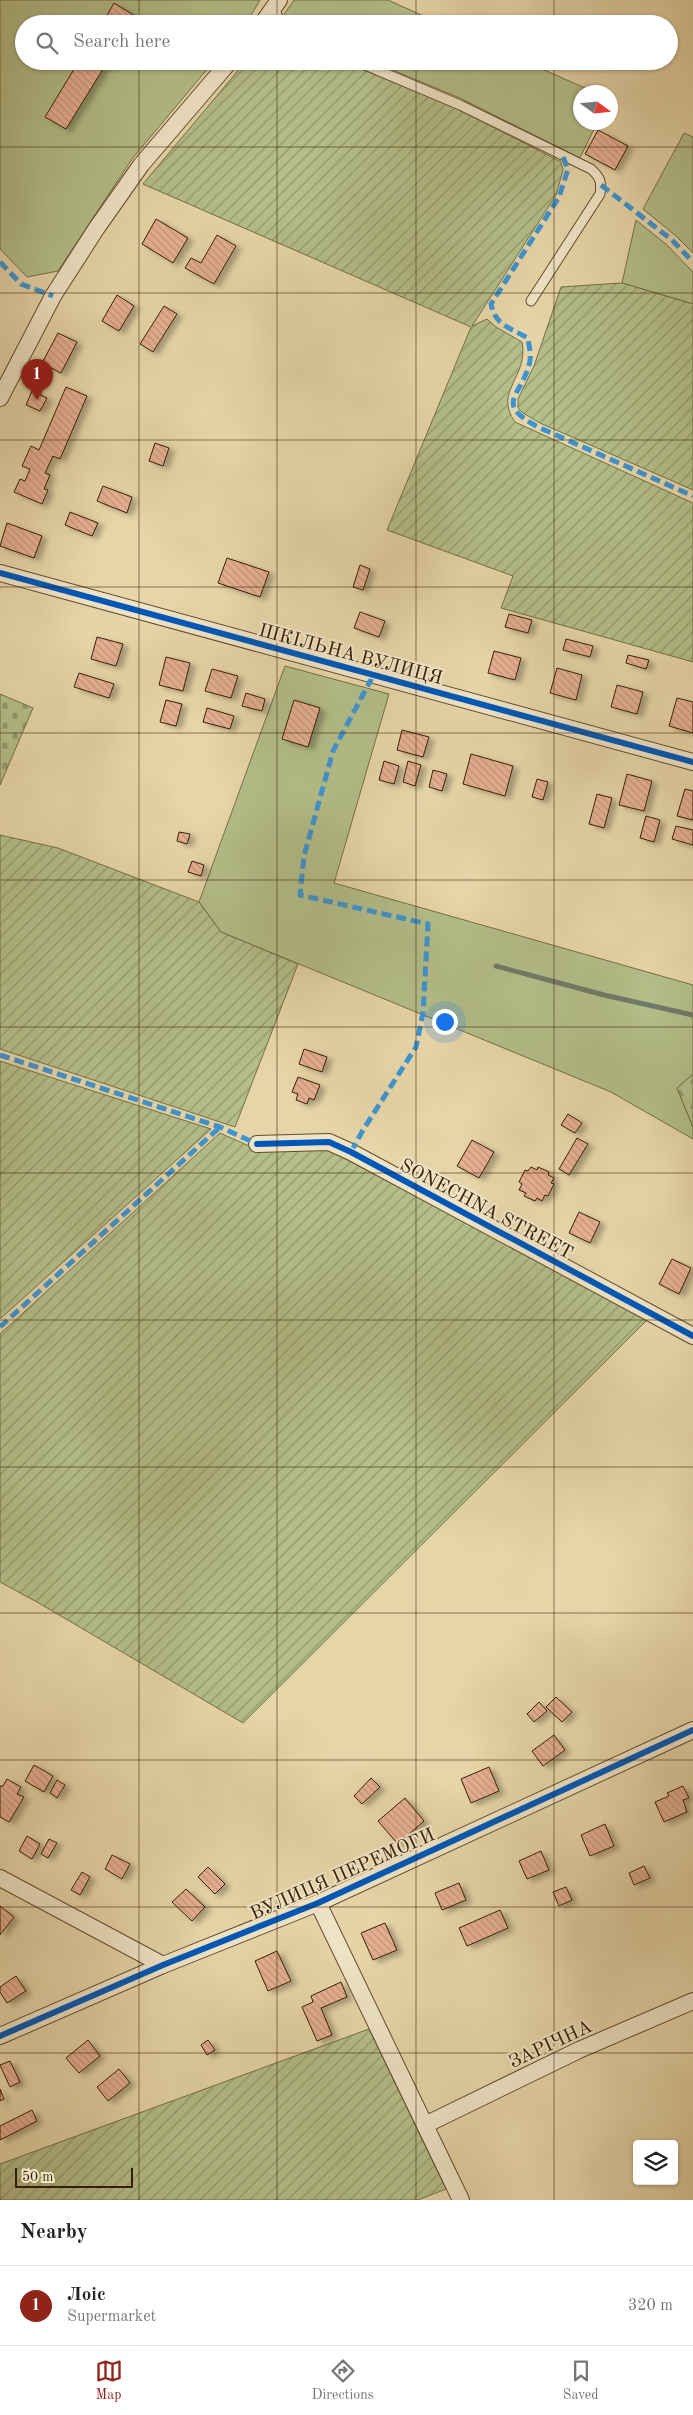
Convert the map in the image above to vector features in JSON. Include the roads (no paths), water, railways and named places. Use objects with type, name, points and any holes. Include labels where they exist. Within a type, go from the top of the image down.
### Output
[{"type":"street","points":[[269,15],[277,4]]},
{"type":"street","points":[[0,398],[53,296],[96,229],[141,165],[222,70]]},
{"type":"street","name":"ШКІЛЬНА ВУЛИЦЯ","points":[[0,573],[693,762]]},
{"type":"street","name":"SONECHNA STREET","points":[[258,1144],[329,1142],[351,1152],[693,1336]]},
{"type":"street","name":"ВУЛИЦЯ ПЕРЕМОГИ","points":[[0,2036],[163,1965],[318,1903],[693,1730]]},
{"type":"street","points":[[0,1878],[163,1965]]},
{"type":"street","points":[[318,1903],[461,2200]]},
{"type":"street","name":"ЗАРІЧНА","points":[[425,2125],[579,2050],[693,2001]]},
{"type":"lane","points":[[378,70],[460,104],[591,169],[599,176],[600,194],[531,301]]},
{"type":"waterway","points":[[496,966],[604,995],[693,1015]]},
{"type":"place","name":"Лоіс","points":[[37,400]]}]
